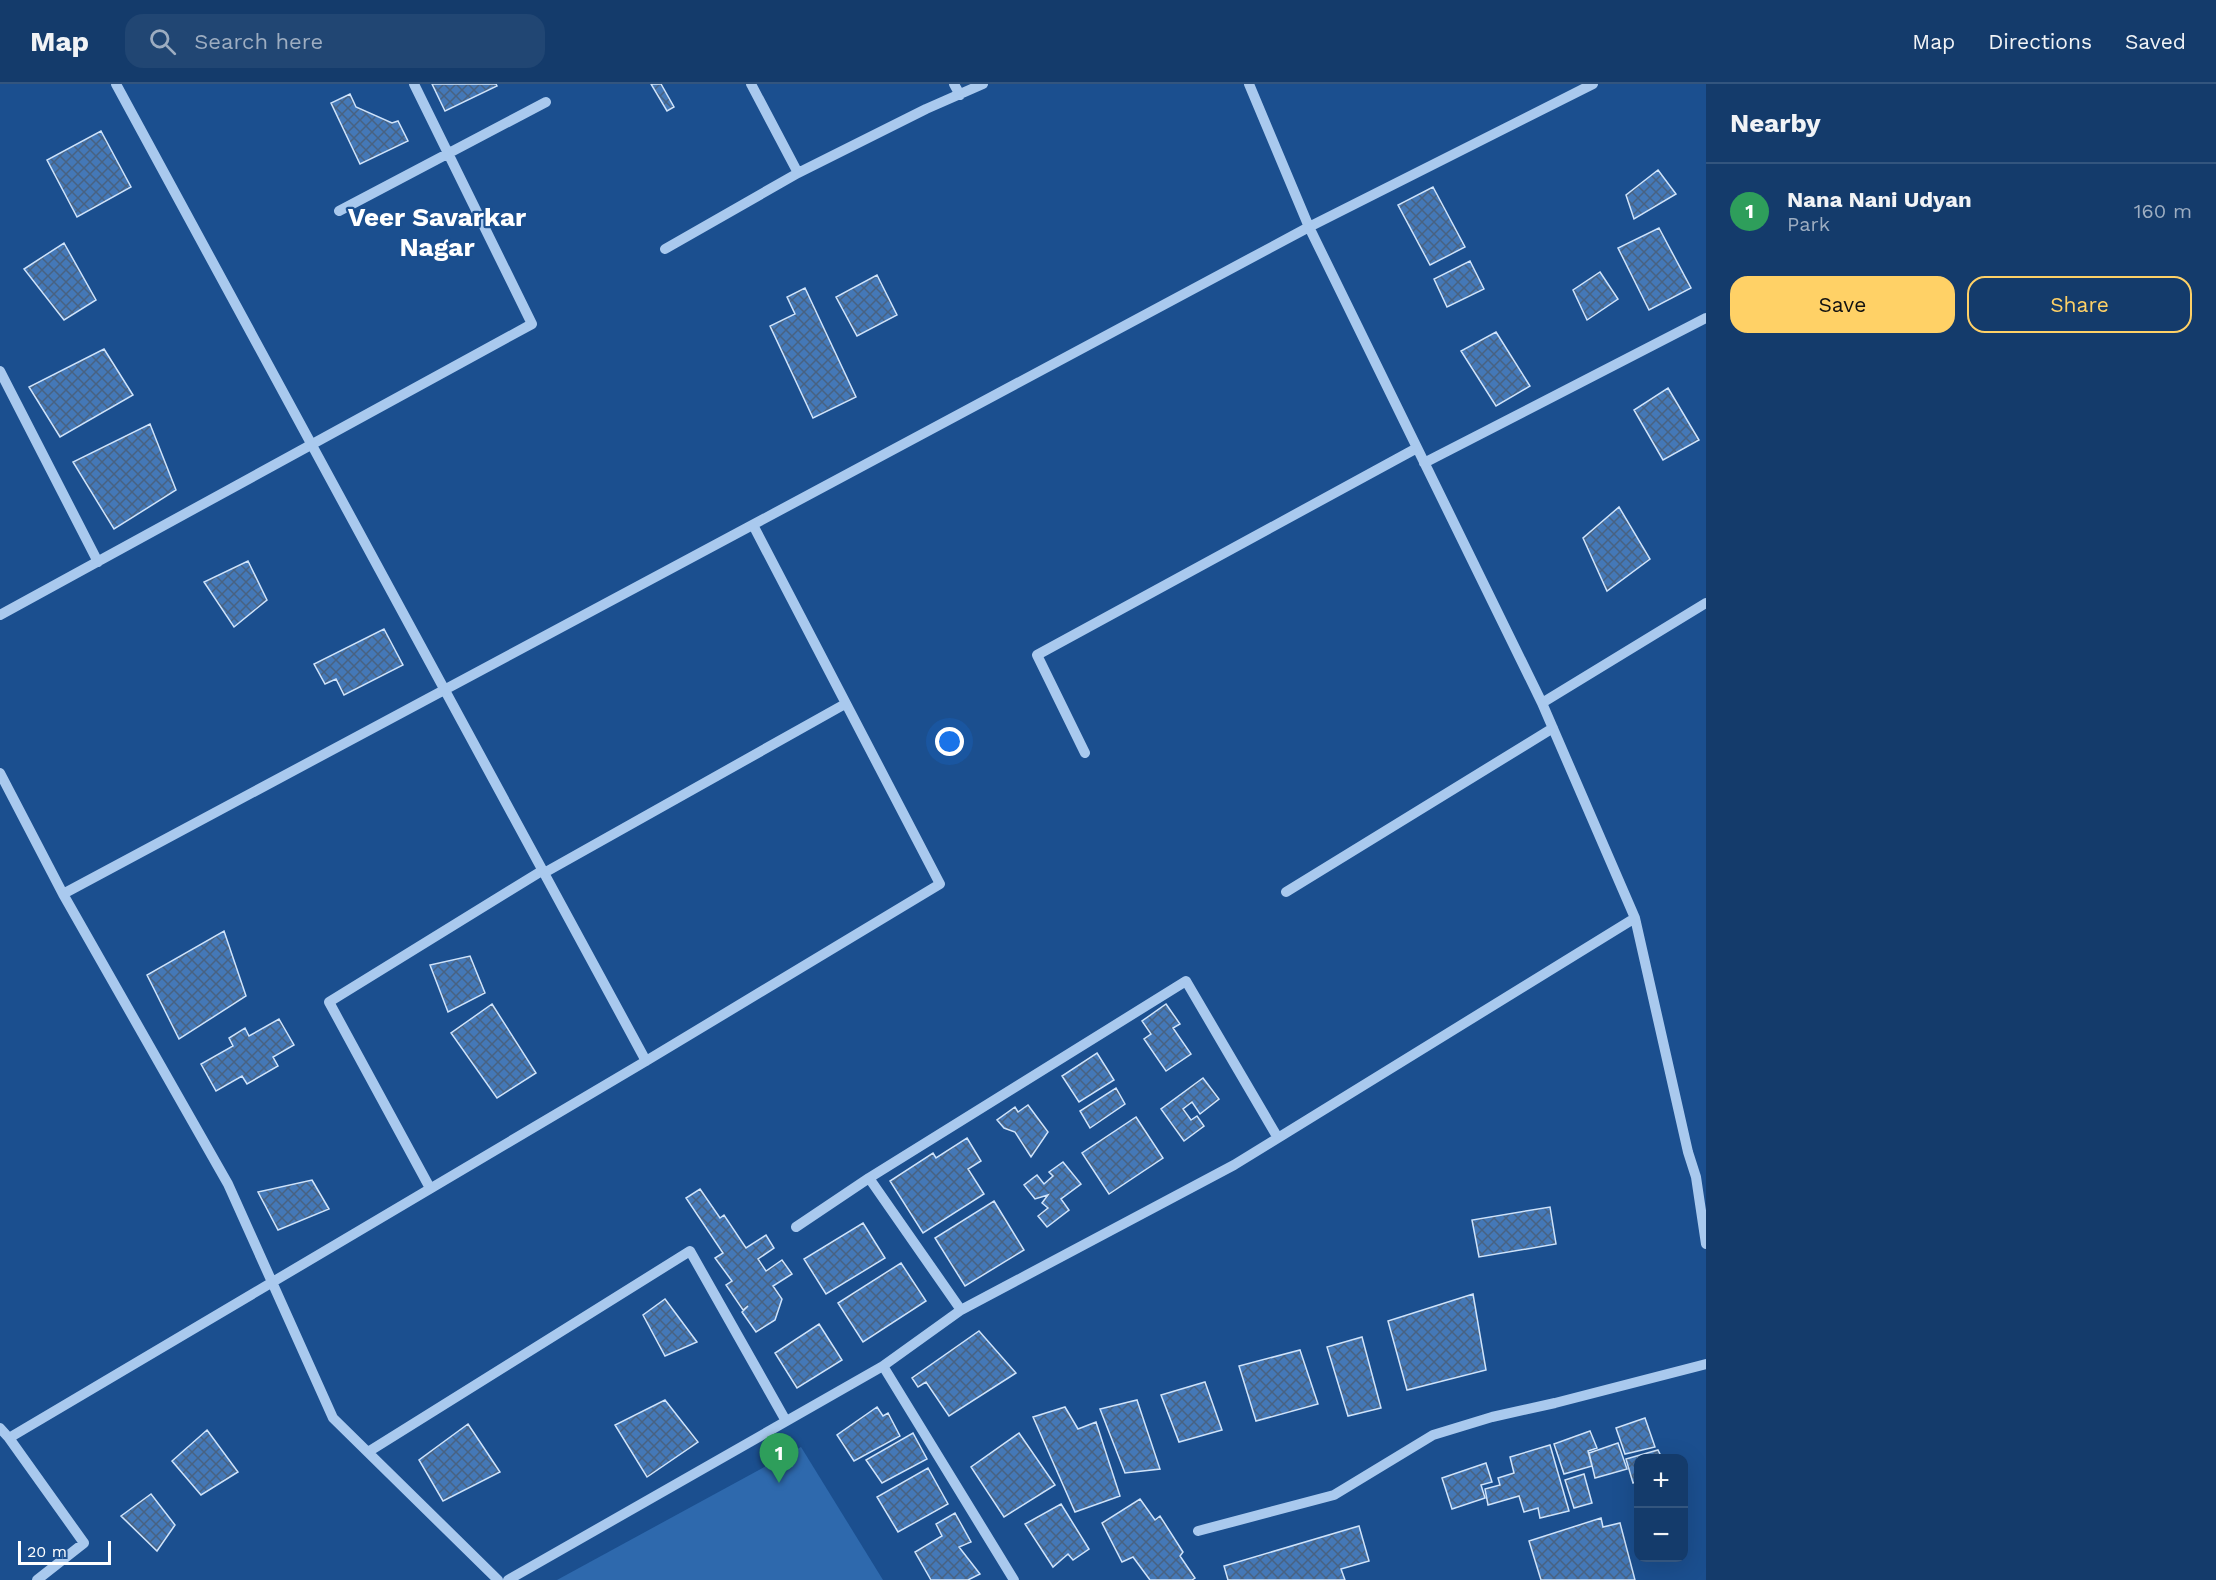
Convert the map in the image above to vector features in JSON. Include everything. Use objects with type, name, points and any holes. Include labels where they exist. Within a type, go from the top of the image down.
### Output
[{"type":"street","points":[[116,84],[646,1061]]},
{"type":"street","points":[[0,615],[532,324],[414,84]]},
{"type":"street","points":[[751,84],[798,173]]},
{"type":"street","points":[[954,84],[960,95]]},
{"type":"street","points":[[665,249],[798,173],[983,84]]},
{"type":"street","points":[[1249,84],[1309,227],[1542,703],[1635,918],[1688,1152],[1701,1174],[1706,1244]]},
{"type":"street","points":[[63,894],[1309,227],[1593,84]]},
{"type":"street","points":[[339,211],[546,102]]},
{"type":"street","points":[[1424,463],[1706,318]]},
{"type":"street","points":[[0,371],[98,562]]},
{"type":"street","points":[[1085,753],[1037,655],[1417,448]]},
{"type":"street","points":[[9,1438],[646,1061],[939,884],[753,525]]},
{"type":"street","points":[[1542,703],[1706,603]]},
{"type":"street","points":[[430,1188],[329,1002],[540,872],[544,873],[845,705]]},
{"type":"street","points":[[1286,892],[1553,728]]},
{"type":"street","points":[[0,773],[63,894],[228,1184],[333,1418],[498,1580]]},
{"type":"street","points":[[508,1580],[883,1366],[961,1310],[1234,1165],[1635,918]]},
{"type":"street","points":[[796,1227],[870,1178],[1185,981],[1278,1138]]},
{"type":"street","points":[[870,1178],[961,1310]]},
{"type":"street","points":[[368,1452],[690,1251],[786,1421]]},
{"type":"street","points":[[1198,1531],[1334,1495],[1433,1435],[1492,1417],[1706,1364]]},
{"type":"street","points":[[883,1366],[1014,1580]]},
{"type":"street","points":[[0,1428],[84,1543],[37,1580]]},
{"type":"shaded area","points":[[801,1447],[883,1580],[557,1580]]},
{"type":"building","points":[[432,84],[496,84],[497,86],[445,111]]},
{"type":"building","points":[[651,84],[661,84],[674,107],[667,111]]},
{"type":"building","points":[[350,94],[356,107],[392,123],[398,121],[408,141],[360,164],[331,103]]},
{"type":"building","points":[[101,131],[131,187],[77,217],[47,160]]},
{"type":"building","points":[[1658,170],[1676,194],[1634,219],[1626,195]]},
{"type":"building","points":[[1433,187],[1465,247],[1430,265],[1398,205]]},
{"type":"building","points":[[1659,228],[1691,288],[1649,310],[1618,248]]},
{"type":"building","points":[[64,243],[96,300],[64,320],[24,269]]},
{"type":"building","points":[[1470,261],[1484,289],[1447,307],[1434,279]]},
{"type":"building","points":[[1600,272],[1618,299],[1587,320],[1573,290]]},
{"type":"building","points":[[877,275],[897,315],[857,336],[836,297]]},
{"type":"building","points":[[805,288],[856,397],[813,418],[770,326],[795,314],[787,297]]},
{"type":"building","points":[[1496,332],[1530,386],[1496,406],[1461,351]]},
{"type":"building","points":[[104,349],[133,395],[60,437],[29,387]]},
{"type":"building","points":[[1668,388],[1699,440],[1663,460],[1634,410]]},
{"type":"building","points":[[150,424],[176,490],[114,529],[73,462]]},
{"type":"building","points":[[1619,507],[1650,559],[1607,591],[1583,538]]},
{"type":"building","points":[[248,561],[267,600],[234,627],[204,582]]},
{"type":"building","points":[[384,629],[403,665],[344,695],[336,679],[325,684],[314,664]]},
{"type":"building","points":[[224,931],[246,996],[179,1039],[147,975]]},
{"type":"building","points":[[470,956],[485,993],[448,1012],[430,965]]},
{"type":"building","points":[[492,1004],[536,1073],[497,1098],[451,1033]]},
{"type":"building","points":[[1166,1004],[1180,1024],[1173,1028],[1191,1054],[1166,1071],[1144,1039],[1151,1034],[1142,1021]]},
{"type":"building","points":[[279,1019],[294,1045],[273,1057],[278,1066],[247,1084],[242,1076],[216,1091],[201,1064],[233,1046],[229,1038],[245,1028],[249,1036]]},
{"type":"building","points":[[1097,1053],[1114,1080],[1079,1102],[1062,1076]]},
{"type":"building","points":[[1203,1078],[1219,1099],[1200,1114],[1192,1102],[1183,1109],[1191,1120],[1197,1116],[1204,1126],[1184,1141],[1161,1109]]},
{"type":"building","points":[[1116,1088],[1125,1104],[1090,1128],[1080,1111]]},
{"type":"building","points":[[1028,1105],[1048,1132],[1031,1157],[1015,1132],[1004,1128],[997,1120],[1015,1107],[1018,1112]]},
{"type":"building","points":[[1136,1117],[1163,1158],[1109,1194],[1082,1153]]},
{"type":"building","points":[[967,1138],[981,1161],[968,1169],[984,1194],[923,1233],[890,1181],[933,1153],[936,1158]]},
{"type":"building","points":[[1063,1162],[1081,1184],[1061,1199],[1069,1210],[1047,1227],[1038,1216],[1048,1208],[1042,1203],[1048,1195],[1035,1199],[1024,1185],[1037,1175],[1044,1184],[1053,1176],[1049,1172]]},
{"type":"building","points":[[312,1180],[329,1209],[278,1230],[258,1192]]},
{"type":"building","points":[[700,1189],[720,1218],[724,1215],[746,1248],[766,1235],[774,1248],[758,1259],[766,1271],[782,1260],[792,1274],[773,1286],[782,1299],[775,1320],[756,1332],[742,1312],[748,1306],[743,1310],[726,1285],[732,1281],[715,1258],[723,1253],[686,1198]]},
{"type":"building","points":[[994,1201],[1024,1250],[965,1286],[935,1238]]},
{"type":"building","points":[[1550,1207],[1556,1244],[1479,1257],[1472,1220]]},
{"type":"building","points":[[863,1223],[885,1258],[826,1294],[804,1259]]},
{"type":"building","points":[[901,1263],[926,1301],[863,1342],[838,1303]]},
{"type":"building","points":[[1473,1294],[1486,1370],[1407,1390],[1388,1321]]},
{"type":"building","points":[[665,1299],[697,1342],[665,1356],[643,1315]]},
{"type":"building","points":[[819,1324],[842,1360],[797,1388],[775,1353]]},
{"type":"building","points":[[979,1331],[1016,1373],[949,1416],[926,1382],[918,1387],[912,1378]]},
{"type":"building","points":[[1362,1337],[1381,1408],[1348,1416],[1327,1347]]},
{"type":"building","points":[[1300,1350],[1318,1404],[1256,1421],[1239,1366]]},
{"type":"building","points":[[1205,1382],[1222,1430],[1179,1442],[1161,1395]]},
{"type":"building","points":[[665,1400],[698,1442],[647,1477],[615,1425]]},
{"type":"building","points":[[1137,1400],[1160,1469],[1125,1473],[1100,1409]]},
{"type":"building","points":[[877,1407],[883,1416],[888,1413],[900,1436],[854,1461],[837,1435]]},
{"type":"building","points":[[1065,1407],[1078,1429],[1096,1422],[1120,1496],[1075,1512],[1033,1417]]},
{"type":"building","points":[[1645,1418],[1655,1447],[1625,1454],[1616,1428]]},
{"type":"building","points":[[468,1424],[500,1472],[443,1501],[419,1460]]},
{"type":"building","points":[[207,1430],[238,1472],[201,1495],[172,1461]]},
{"type":"building","points":[[1590,1431],[1597,1448],[1588,1451],[1592,1466],[1564,1474],[1554,1444]]},
{"type":"building","points":[[913,1433],[927,1459],[882,1483],[866,1460]]},
{"type":"building","points":[[1019,1433],[1055,1485],[1004,1517],[971,1467]]},
{"type":"building","points":[[1618,1443],[1627,1469],[1595,1478],[1589,1453]]},
{"type":"building","points":[[1550,1445],[1569,1511],[1540,1518],[1538,1508],[1524,1512],[1519,1496],[1488,1505],[1485,1489],[1500,1485],[1498,1478],[1514,1473],[1510,1457]]},
{"type":"building","points":[[1658,1450],[1660,1454],[1644,1454]]},
{"type":"building","points":[[1634,1457],[1633,1483],[1626,1459]]},
{"type":"building","points":[[1486,1463],[1492,1482],[1481,1485],[1485,1498],[1452,1509],[1442,1478]]},
{"type":"building","points":[[928,1468],[948,1504],[898,1532],[877,1497]]},
{"type":"building","points":[[1584,1474],[1592,1503],[1574,1508],[1565,1480]]},
{"type":"building","points":[[151,1494],[175,1525],[157,1551],[121,1516]]},
{"type":"building","points":[[1140,1499],[1155,1520],[1160,1516],[1183,1552],[1180,1556],[1195,1578],[1192,1580],[1150,1580],[1133,1557],[1122,1562],[1102,1523]]},
{"type":"building","points":[[1061,1504],[1089,1549],[1073,1560],[1068,1554],[1053,1567],[1025,1524]]},
{"type":"building","points":[[955,1513],[971,1542],[959,1547],[980,1574],[968,1580],[931,1580],[915,1552],[942,1536],[936,1524]]},
{"type":"building","points":[[1601,1518],[1603,1527],[1620,1523],[1635,1580],[1541,1580],[1529,1541]]},
{"type":"building","points":[[1359,1526],[1369,1561],[1341,1569],[1345,1580],[1228,1580],[1224,1566]]},
{"type":"place","name":"Nana Nani Udyan","points":[[779,1483]]},
{"type":"district","name":"Veer Savarkar Nagar","points":[[437,232]]}]
